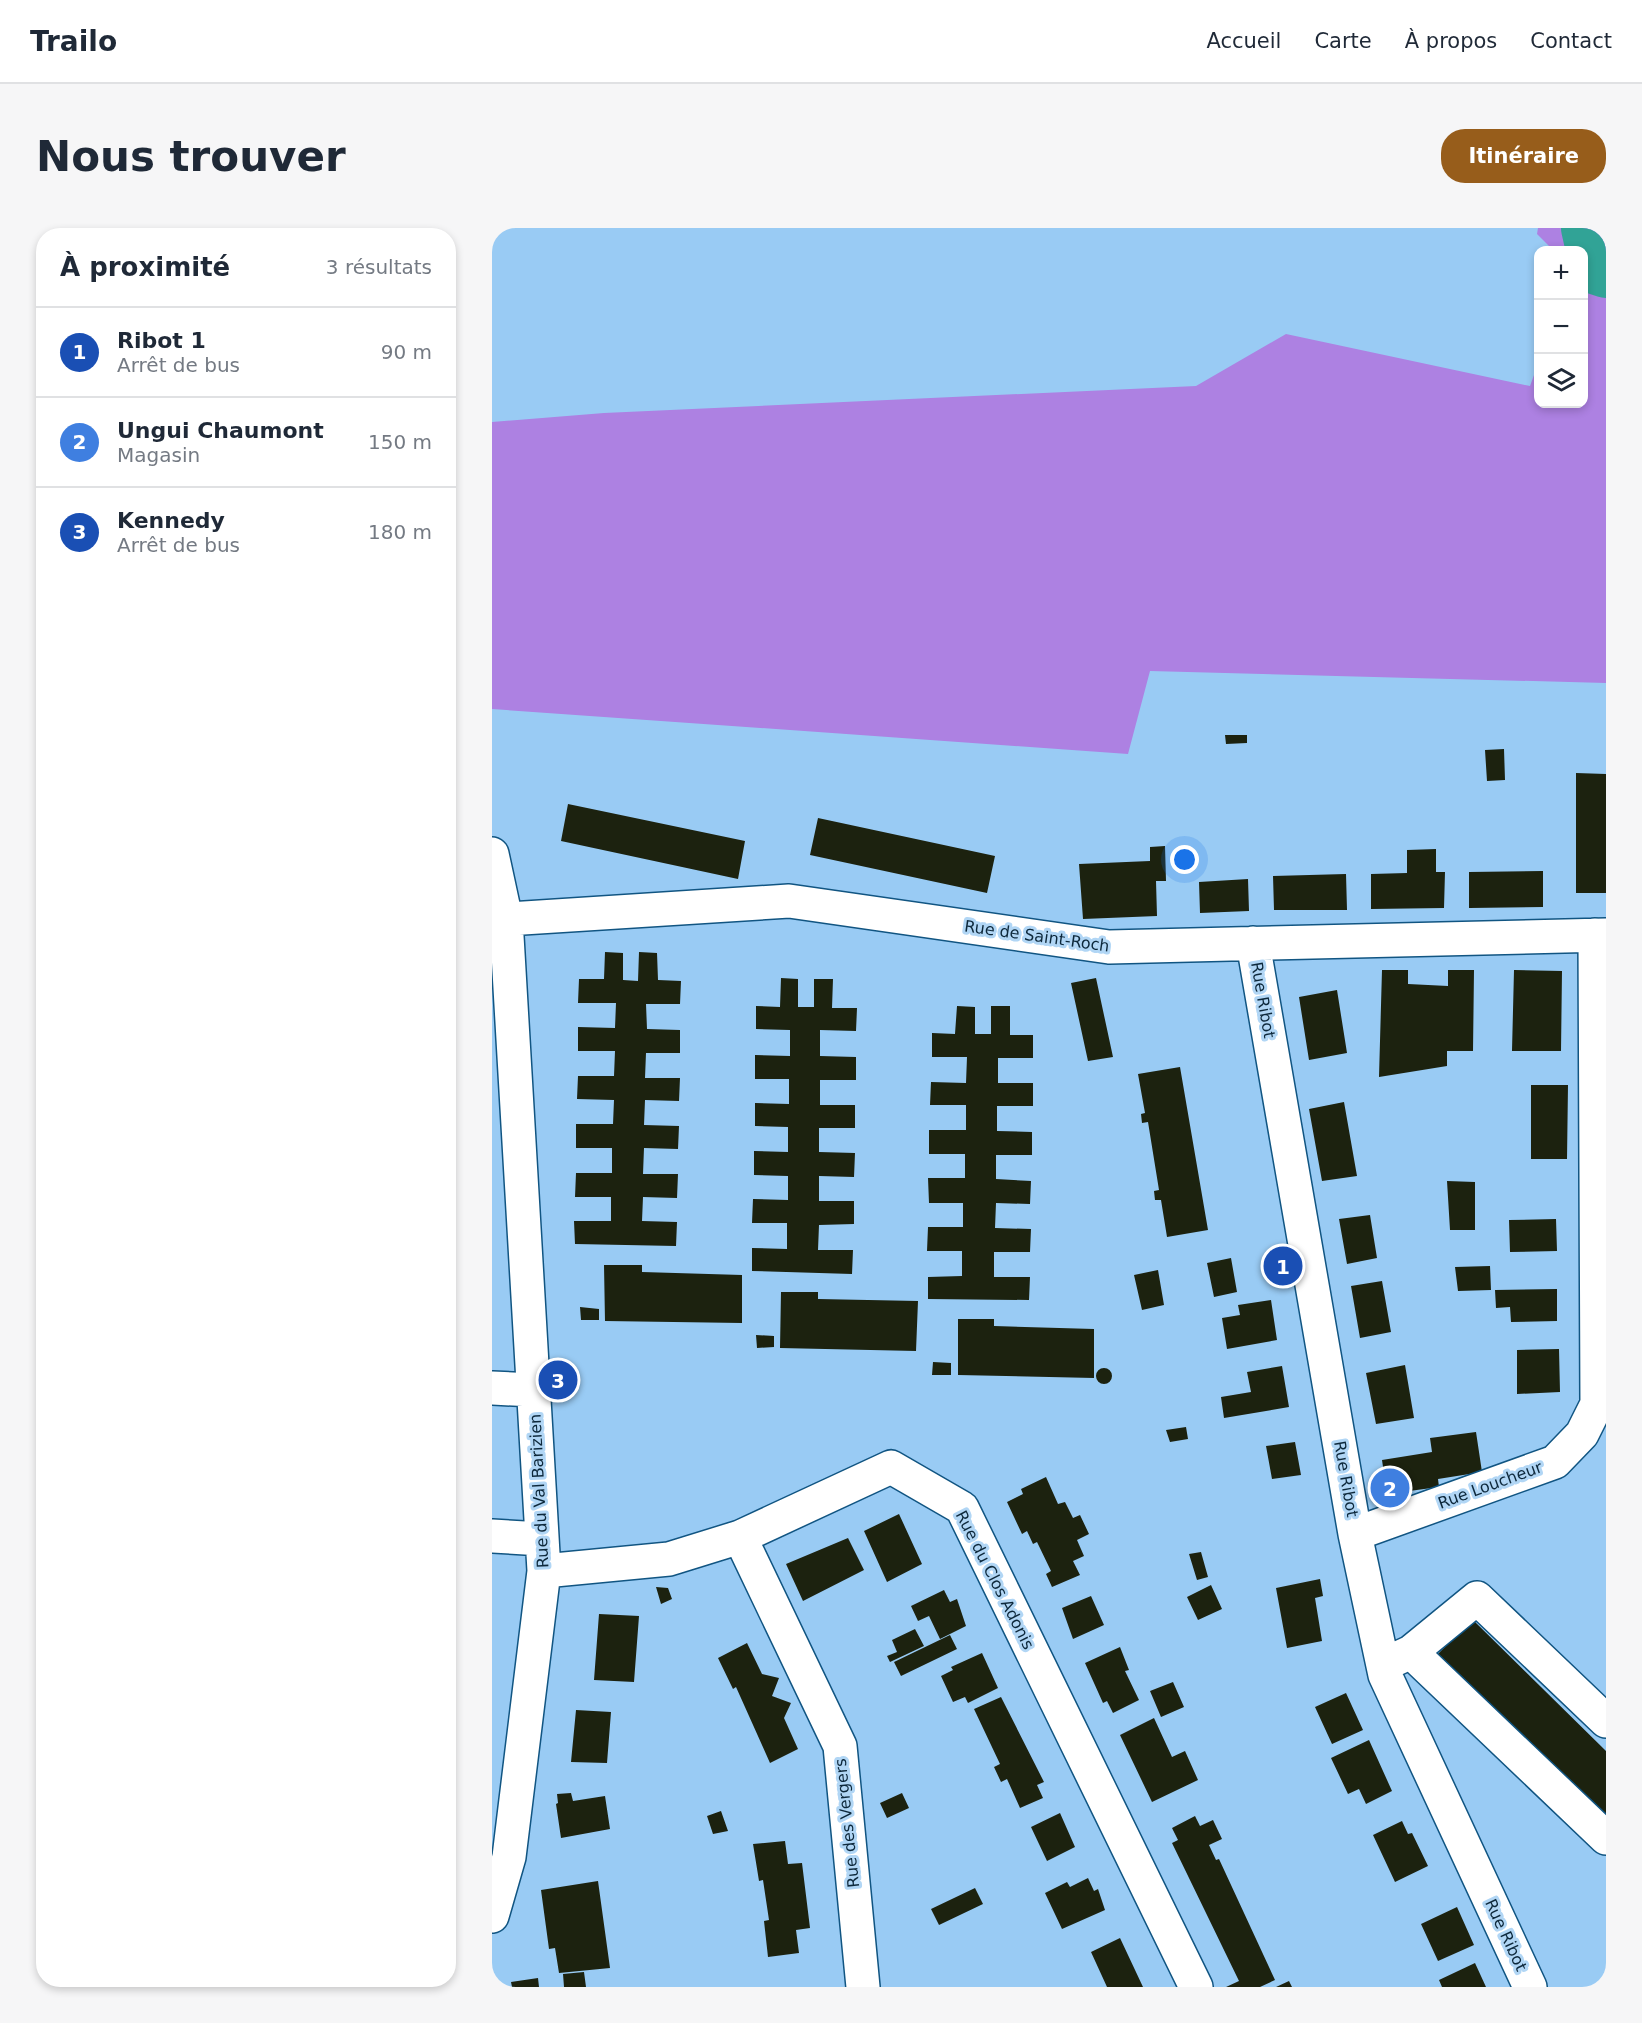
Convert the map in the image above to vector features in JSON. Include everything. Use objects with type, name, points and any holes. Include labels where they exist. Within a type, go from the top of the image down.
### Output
[{"type":"street","name":"Rue du Val Barizien","points":[[492,854],[499,919],[504,1078],[533,1390],[544,1571],[503,1806],[508,1857],[492,1916]]},
{"type":"street","name":"Rue de Saint-Roch","points":[[499,919],[789,901],[1109,947],[1600,935]]},
{"type":"street","name":"Rue Loucheur","points":[[1355,1533],[1556,1462],[1582,1434],[1597,1404],[1600,935]]},
{"type":"street","name":"Rue Ribot","points":[[1253,943],[1355,1533],[1397,1659],[1385,1675],[1530,1987]]},
{"type":"street","points":[[492,1388],[533,1390]]},
{"type":"street","name":"Rue du Clos Adonis","points":[[544,1571],[669,1559],[740,1537],[891,1467],[962,1508],[1196,1987]]},
{"type":"street","points":[[492,1536],[542,1539]]},
{"type":"street","name":"Rue des Vergers","points":[[740,1537],[840,1746],[863,1987]]},
{"type":"street","points":[[1606,1721],[1477,1598],[1397,1659],[1606,1838]]},
{"type":"shaded area","points":[[1538,228],[1606,228],[1606,683],[1150,671],[1128,754],[492,709],[492,422],[604,413],[1196,386],[1286,334],[1530,386],[1534,375],[1534,408],[1588,408],[1588,246],[1549,246],[1537,234]]},
{"type":"building","points":[[1225,735],[1247,735],[1247,743],[1226,744]]},
{"type":"building","points":[[1504,749],[1505,780],[1487,781],[1485,750]]},
{"type":"building","points":[[1576,773],[1606,774],[1606,893],[1576,893]]},
{"type":"building","points":[[568,804],[745,841],[738,879],[561,841]]},
{"type":"building","points":[[818,818],[995,856],[987,893],[810,855]]},
{"type":"building","points":[[1165,846],[1166,881],[1156,881],[1157,916],[1083,919],[1079,864],[1150,861],[1150,847]]},
{"type":"building","points":[[1436,849],[1436,872],[1445,872],[1444,908],[1371,909],[1371,874],[1407,873],[1407,850]]},
{"type":"building","points":[[1543,871],[1543,907],[1469,908],[1469,872]]},
{"type":"building","points":[[1346,874],[1347,910],[1274,910],[1273,876]]},
{"type":"building","points":[[1248,879],[1249,911],[1200,913],[1199,882]]},
{"type":"building","points":[[605,952],[623,953],[623,980],[638,981],[639,952],[657,953],[658,980],[681,981],[680,1004],[646,1004],[647,1029],[680,1030],[680,1053],[646,1053],[645,1078],[680,1078],[679,1101],[645,1100],[644,1125],[679,1126],[678,1149],[644,1148],[643,1174],[678,1174],[677,1198],[643,1197],[642,1221],[677,1222],[676,1246],[575,1244],[574,1221],[611,1221],[611,1197],[575,1197],[576,1173],[612,1173],[612,1148],[576,1148],[576,1124],[613,1124],[614,1100],[577,1099],[578,1076],[614,1076],[615,1051],[578,1051],[578,1027],[615,1028],[616,1003],[578,1003],[579,979],[604,979]]},
{"type":"building","points":[[1382,970],[1408,970],[1408,984],[1448,986],[1448,970],[1474,970],[1473,1051],[1447,1051],[1447,1066],[1379,1077]]},
{"type":"building","points":[[1514,970],[1562,971],[1561,1051],[1512,1051]]},
{"type":"building","points":[[781,978],[798,979],[798,1007],[814,1007],[814,979],[833,979],[832,1008],[857,1008],[856,1031],[820,1030],[820,1056],[856,1057],[856,1080],[820,1080],[820,1105],[855,1105],[855,1128],[819,1128],[819,1152],[855,1153],[854,1177],[819,1176],[819,1201],[854,1201],[854,1224],[819,1225],[818,1250],[853,1250],[852,1274],[752,1271],[752,1248],[787,1249],[787,1223],[752,1223],[753,1199],[788,1200],[788,1176],[754,1175],[754,1151],[788,1152],[788,1127],[755,1126],[755,1103],[789,1104],[789,1079],[755,1079],[755,1055],[790,1056],[790,1030],[756,1029],[756,1006],[780,1007]]},
{"type":"building","points":[[1096,978],[1113,1057],[1088,1061],[1071,983]]},
{"type":"building","points":[[1337,990],[1347,1053],[1309,1060],[1299,997]]},
{"type":"building","points":[[957,1006],[975,1007],[975,1034],[991,1034],[991,1006],[1010,1006],[1010,1035],[1033,1035],[1033,1058],[998,1058],[998,1083],[1033,1083],[1033,1106],[997,1106],[997,1131],[1032,1132],[1032,1155],[996,1155],[996,1179],[1031,1181],[1030,1204],[996,1203],[995,1228],[1031,1229],[1030,1252],[994,1252],[994,1277],[1030,1277],[1029,1300],[928,1299],[928,1277],[962,1276],[962,1251],[927,1251],[928,1227],[963,1227],[963,1203],[929,1203],[928,1178],[965,1178],[965,1154],[929,1154],[929,1130],[966,1130],[966,1105],[930,1105],[931,1082],[966,1083],[967,1057],[932,1057],[932,1033],[955,1034]]},
{"type":"building","points":[[1180,1067],[1208,1230],[1167,1237],[1161,1200],[1155,1200],[1154,1191],[1159,1190],[1148,1122],[1142,1123],[1141,1114],[1145,1113],[1138,1074]]},
{"type":"building","points":[[1531,1085],[1568,1085],[1567,1159],[1531,1159]]},
{"type":"building","points":[[1344,1102],[1357,1176],[1322,1181],[1309,1109]]},
{"type":"building","points":[[1447,1181],[1475,1182],[1475,1230],[1450,1230]]},
{"type":"building","points":[[1370,1215],[1377,1258],[1347,1264],[1339,1219]]},
{"type":"building","points":[[1556,1219],[1557,1251],[1510,1252],[1509,1220]]},
{"type":"building","points":[[1231,1258],[1237,1292],[1214,1297],[1207,1263]]},
{"type":"building","points":[[604,1265],[642,1265],[642,1272],[742,1275],[742,1323],[605,1321]]},
{"type":"building","points":[[1490,1266],[1491,1290],[1458,1291],[1455,1267]]},
{"type":"building","points":[[1158,1270],[1164,1305],[1142,1310],[1134,1275]]},
{"type":"building","points":[[1382,1281],[1391,1332],[1360,1338],[1351,1286]]},
{"type":"building","points":[[1557,1289],[1557,1321],[1511,1322],[1510,1307],[1496,1308],[1495,1290]]},
{"type":"building","points":[[781,1292],[818,1292],[818,1299],[918,1301],[916,1351],[780,1348]]},
{"type":"building","points":[[1271,1300],[1277,1340],[1227,1349],[1222,1318],[1240,1315],[1238,1305]]},
{"type":"building","points":[[580,1307],[599,1309],[599,1320],[581,1320]]},
{"type":"building","points":[[958,1319],[994,1319],[994,1326],[1094,1329],[1094,1378],[958,1375]]},
{"type":"building","points":[[756,1335],[774,1336],[774,1347],[757,1348]]},
{"type":"building","points":[[1559,1349],[1560,1392],[1517,1394],[1517,1350]]},
{"type":"building","points":[[933,1362],[951,1363],[951,1375],[932,1375]]},
{"type":"building","points":[[1405,1365],[1414,1418],[1376,1424],[1366,1373]]},
{"type":"building","points":[[1282,1366],[1289,1407],[1224,1418],[1221,1397],[1251,1392],[1247,1372]]},
{"type":"building","points":[[1104,1368],[1110,1370],[1112,1376],[1110,1382],[1104,1384],[1098,1382],[1096,1376],[1098,1370]]},
{"type":"building","points":[[1186,1427],[1188,1439],[1170,1442],[1166,1430]]},
{"type":"building","points":[[1476,1432],[1482,1472],[1438,1479],[1439,1487],[1387,1494],[1382,1460],[1432,1452],[1430,1438]]},
{"type":"building","points":[[1295,1442],[1301,1475],[1272,1479],[1266,1446]]},
{"type":"building","points":[[1046,1477],[1058,1504],[1065,1502],[1073,1518],[1080,1515],[1089,1534],[1077,1540],[1084,1556],[1073,1561],[1080,1575],[1052,1587],[1046,1574],[1051,1571],[1037,1542],[1033,1544],[1027,1531],[1022,1534],[1007,1502],[1023,1494],[1021,1489]]},
{"type":"building","points":[[899,1514],[922,1564],[887,1582],[864,1531]]},
{"type":"building","points":[[848,1538],[864,1570],[803,1601],[786,1564]]},
{"type":"building","points":[[1201,1552],[1208,1577],[1197,1580],[1189,1554]]},
{"type":"building","points":[[1320,1579],[1323,1596],[1315,1598],[1322,1641],[1287,1648],[1276,1588]]},
{"type":"building","points":[[1211,1585],[1222,1609],[1198,1620],[1187,1597]]},
{"type":"building","points":[[656,1587],[668,1588],[672,1599],[661,1604]]},
{"type":"building","points":[[944,1590],[950,1602],[957,1599],[966,1626],[940,1639],[929,1616],[918,1621],[911,1606]]},
{"type":"building","points":[[1091,1596],[1104,1625],[1073,1639],[1062,1608]]},
{"type":"building","points":[[599,1614],[639,1616],[634,1682],[594,1680]]},
{"type":"building","points":[[1472,1619],[1606,1751],[1606,1821],[1436,1656]]},
{"type":"building","points":[[915,1629],[924,1646],[890,1662],[887,1656],[897,1652],[892,1640]]},
{"type":"building","points":[[950,1635],[957,1649],[901,1676],[894,1662]]},
{"type":"building","points":[[747,1643],[762,1674],[779,1678],[772,1696],[791,1703],[784,1718],[798,1749],[770,1763],[736,1687],[733,1689],[718,1658]]},
{"type":"building","points":[[1120,1647],[1129,1670],[1125,1671],[1139,1700],[1113,1713],[1107,1701],[1103,1703],[1085,1663]]},
{"type":"building","points":[[982,1653],[998,1688],[968,1703],[965,1697],[953,1702],[941,1676],[953,1670],[951,1667]]},
{"type":"building","points":[[1173,1682],[1184,1707],[1161,1717],[1150,1691]]},
{"type":"building","points":[[1346,1693],[1363,1730],[1332,1744],[1315,1707]]},
{"type":"building","points":[[1001,1697],[1044,1782],[1037,1785],[1043,1798],[1020,1808],[1007,1779],[1001,1782],[994,1767],[1000,1764],[974,1709]]},
{"type":"building","points":[[576,1710],[611,1712],[607,1763],[571,1762]]},
{"type":"building","points":[[1154,1718],[1172,1757],[1185,1751],[1198,1780],[1152,1802],[1120,1735]]},
{"type":"building","points":[[1369,1740],[1392,1791],[1366,1804],[1359,1789],[1348,1794],[1331,1758]]},
{"type":"building","points":[[571,1793],[573,1801],[605,1796],[610,1829],[561,1838],[556,1804],[558,1803],[557,1794]]},
{"type":"building","points":[[902,1793],[909,1808],[887,1818],[880,1803]]},
{"type":"building","points":[[721,1811],[728,1831],[713,1834],[707,1816]]},
{"type":"building","points":[[1060,1813],[1075,1847],[1047,1861],[1031,1827]]},
{"type":"building","points":[[1195,1816],[1200,1826],[1213,1820],[1222,1839],[1209,1845],[1216,1860],[1219,1859],[1275,1980],[1260,1987],[1226,1987],[1239,1981],[1172,1843],[1178,1840],[1172,1828]]},
{"type":"building","points":[[1402,1821],[1408,1834],[1412,1833],[1428,1866],[1395,1882],[1373,1835]]},
{"type":"building","points":[[785,1841],[788,1864],[802,1863],[810,1928],[796,1930],[799,1953],[768,1957],[764,1921],[769,1920],[763,1880],[759,1881],[753,1844]]},
{"type":"building","points":[[1088,1878],[1094,1891],[1098,1889],[1105,1910],[1062,1929],[1045,1893],[1067,1882],[1070,1887]]},
{"type":"building","points":[[598,1881],[610,1968],[559,1973],[555,1948],[549,1949],[541,1890]]},
{"type":"building","points":[[975,1888],[983,1904],[939,1925],[931,1909]]},
{"type":"building","points":[[1457,1907],[1474,1945],[1438,1961],[1421,1924]]},
{"type":"building","points":[[1120,1938],[1143,1987],[1107,1987],[1091,1952]]},
{"type":"building","points":[[1475,1963],[1486,1987],[1442,1987],[1439,1980]]},
{"type":"building","points":[[584,1972],[586,1987],[564,1987],[563,1974]]},
{"type":"building","points":[[538,1978],[539,1987],[512,1987],[511,1982]]},
{"type":"building","points":[[1289,1981],[1292,1987],[1276,1987]]},
{"type":"waterway","points":[[1588,228],[1597,268],[1606,271]]},
{"type":"place","name":"Ribot 1","points":[[1283,1266]]},
{"type":"place","name":"Kennedy","points":[[558,1380]]},
{"type":"place","name":"Ungui Chaumont","points":[[1390,1488]]}]
